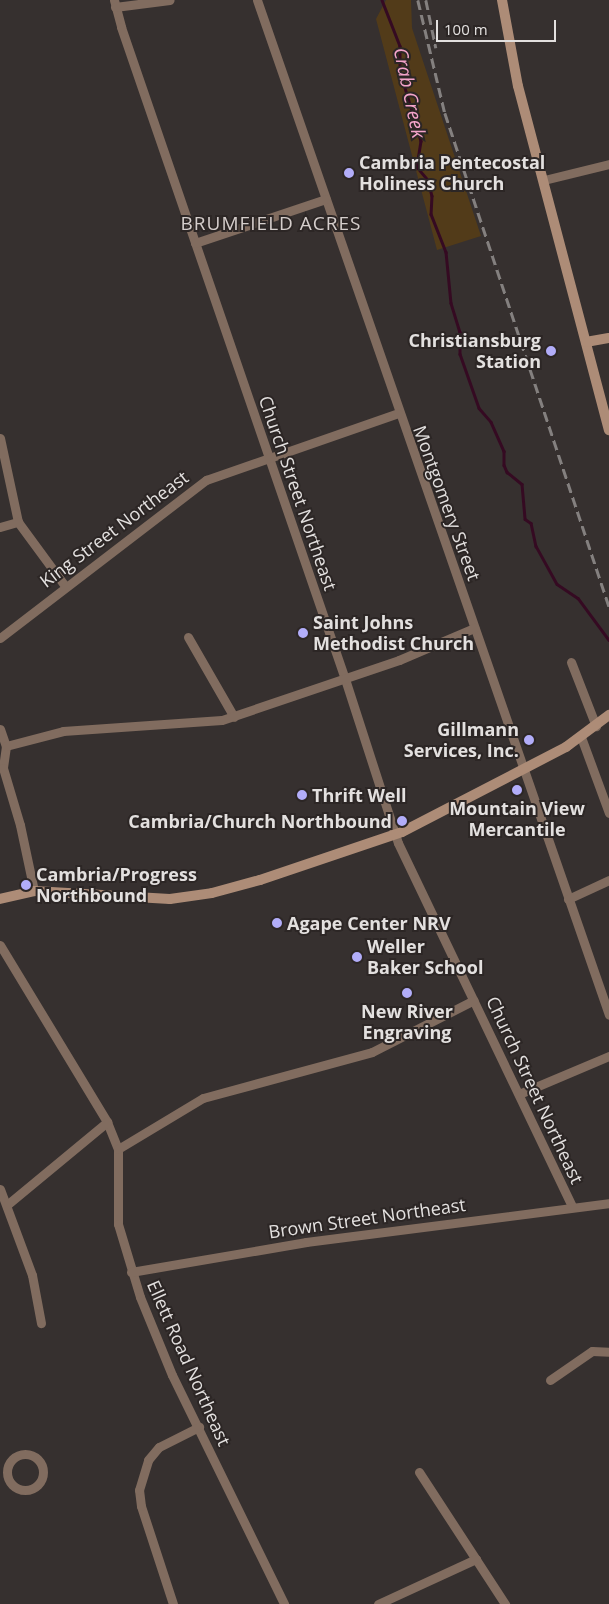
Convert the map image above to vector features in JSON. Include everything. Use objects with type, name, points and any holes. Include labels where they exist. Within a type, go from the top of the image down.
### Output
[{"type":"main road","points":[[502,0],[508,44],[609,430]]},
{"type":"main road","points":[[586,342],[609,338]]},
{"type":"main road","points":[[0,899],[34,891],[148,898],[194,896],[260,880],[396,835],[524,770],[581,737],[609,715]]},
{"type":"street","points":[[115,4],[170,0]]},
{"type":"street","name":"Montgomery Street","points":[[257,0],[398,413],[609,1015]]},
{"type":"street","name":"Church Street Northeast","points":[[115,4],[268,458],[345,679],[396,835],[572,1206]]},
{"type":"street","points":[[544,180],[609,164]]},
{"type":"street","points":[[195,243],[326,200]]},
{"type":"street","name":"King Street Northeast","points":[[0,638],[65,586],[206,480],[398,413]]},
{"type":"street","points":[[0,438],[18,522],[65,586]]},
{"type":"street","points":[[0,527],[18,522]]},
{"type":"street","points":[[6,746],[63,731],[208,722],[234,717],[345,679],[474,628]]},
{"type":"street","points":[[188,637],[234,717]]},
{"type":"street","points":[[571,662],[596,726]]},
{"type":"street","points":[[0,729],[6,746],[3,768],[20,825],[34,891]]},
{"type":"street","points":[[581,737],[609,813]]},
{"type":"street","points":[[568,899],[609,880]]},
{"type":"street","name":"Ellett Road Northeast","points":[[0,945],[107,1122],[118,1149],[118,1224],[131,1272],[172,1374],[284,1604]]},
{"type":"street","points":[[118,1149],[203,1098],[372,1052],[474,1000]]},
{"type":"street","points":[[519,1094],[609,1056]]},
{"type":"street","points":[[8,1204],[107,1122]]},
{"type":"street","points":[[0,1189],[8,1204],[32,1275],[41,1323]]},
{"type":"street","name":"Brown Street Northeast","points":[[131,1272],[306,1242],[572,1206],[609,1203]]},
{"type":"street","points":[[550,1380],[592,1351],[609,1352]]},
{"type":"street","points":[[174,1604],[141,1506],[139,1490],[148,1460],[158,1447],[198,1427]]},
{"type":"street","points":[[23,1454],[32,1456],[43,1469],[38,1485],[26,1490],[14,1486],[4,1474],[11,1461],[23,1454]]},
{"type":"street","points":[[419,1472],[505,1604]]},
{"type":"street","points":[[378,1604],[476,1558]]},
{"type":"shaded area","points":[[386,0],[411,0],[412,28],[481,236],[437,250],[376,19]]},
{"type":"waterway","name":"Crab Creek","points":[[382,0],[400,46],[400,71],[421,141],[417,167],[428,180],[432,196],[431,214],[446,252],[451,303],[460,332],[460,354],[479,408],[491,422],[504,451],[504,465],[507,472],[522,484],[525,519],[531,523],[536,546],[557,584],[578,598],[609,640]]},
{"type":"railway","points":[[418,0],[445,113],[609,606]]},
{"type":"railway","points":[[426,0],[436,48]]},
{"type":"place","name":"Cambria Pentecostal Holiness Church","points":[[349,173]]},
{"type":"place","name":"Christiansburg Station","points":[[551,351]]},
{"type":"place","name":"Saint Johns Methodist Church","points":[[303,633]]},
{"type":"place","name":"Gillmann Services, Inc.","points":[[529,740]]},
{"type":"place","name":"Mountain View Mercantile","points":[[517,790]]},
{"type":"place","name":"Thrift Well","points":[[302,795]]},
{"type":"place","name":"Cambria/Church Northbound","points":[[402,821]]},
{"type":"place","name":"Cambria/Progress Northbound","points":[[26,885]]},
{"type":"place","name":"Agape Center NRV","points":[[277,923]]},
{"type":"place","name":"Weller Baker School","points":[[357,957]]},
{"type":"place","name":"New River Engraving","points":[[407,993]]},
{"type":"district","name":"BRUMFIELD ACRES","points":[[271,224]]}]
